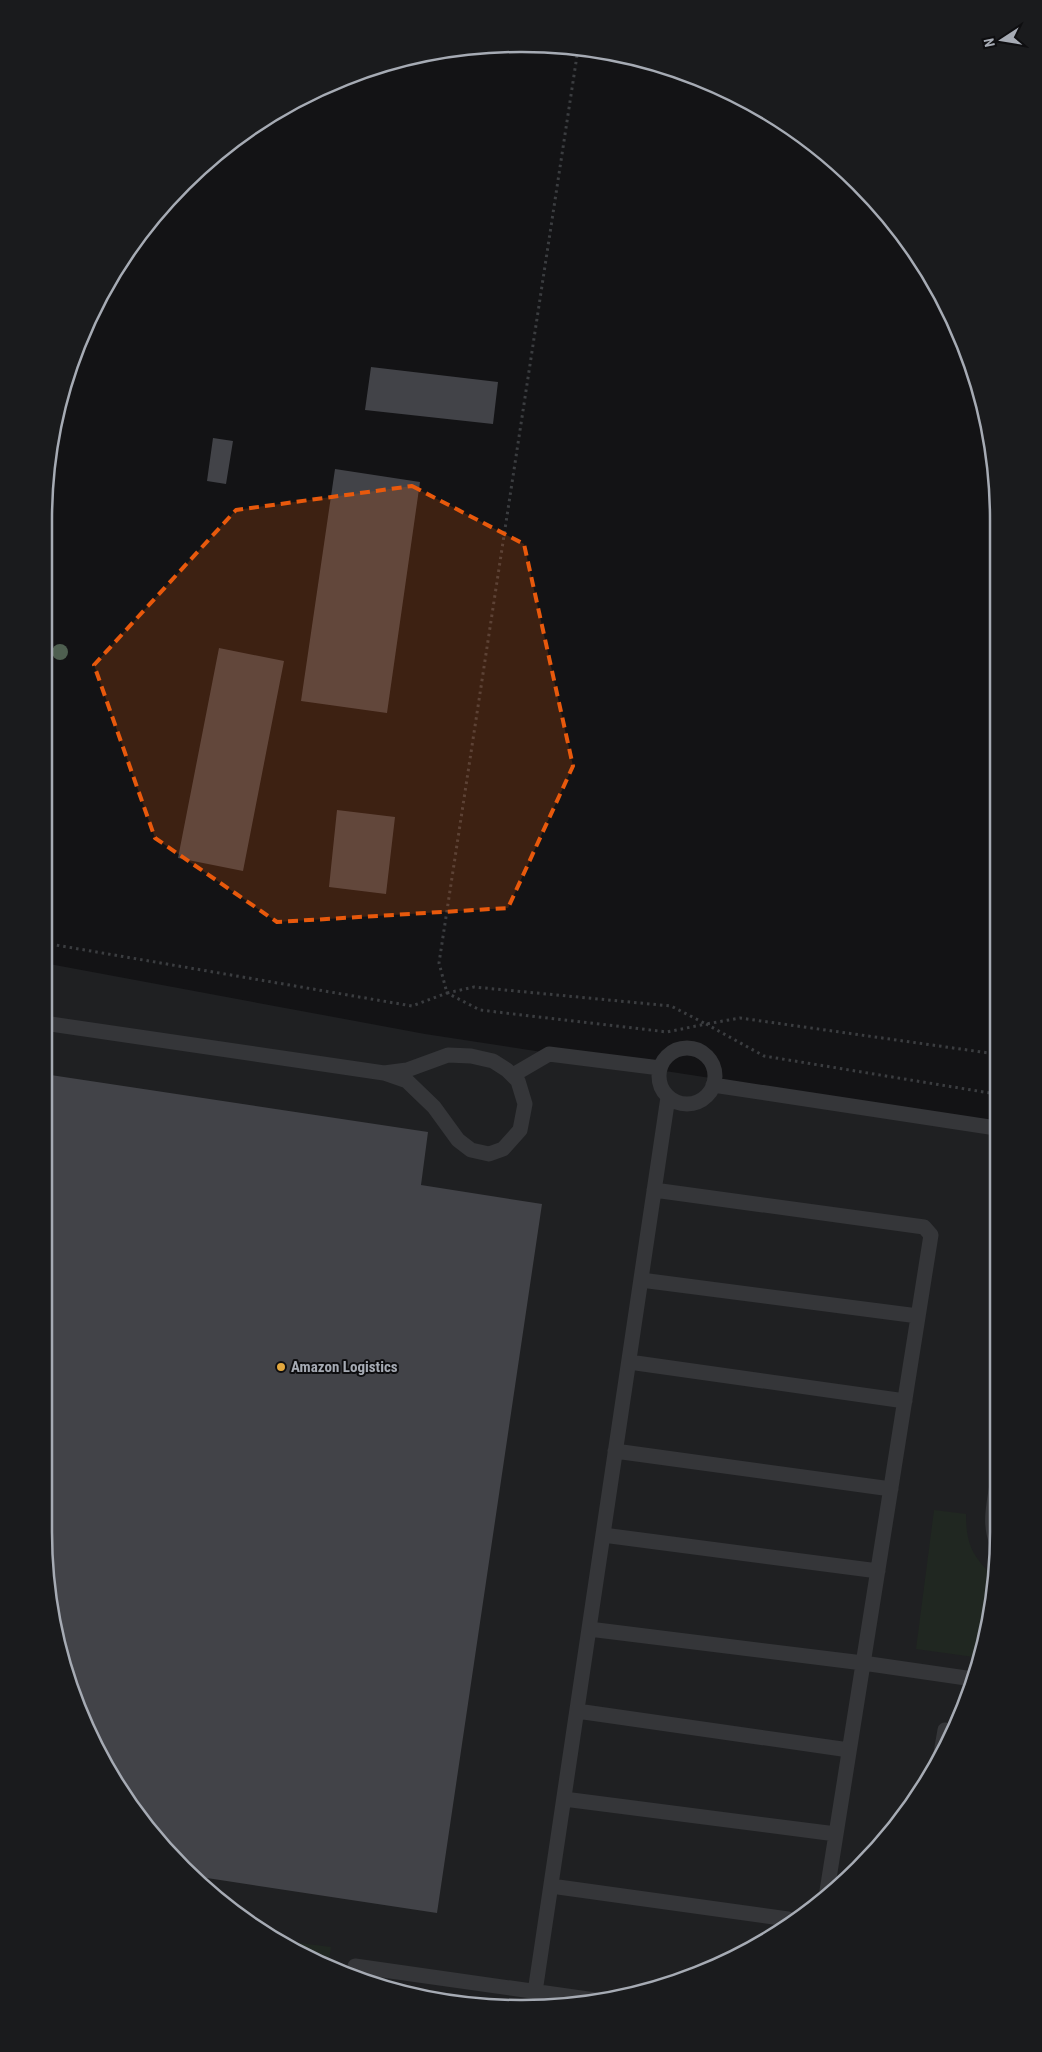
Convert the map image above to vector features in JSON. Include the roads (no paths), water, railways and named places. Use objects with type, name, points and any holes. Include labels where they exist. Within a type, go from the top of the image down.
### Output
[{"type":"lane","points":[[52,1024],[384,1073],[407,1081],[414,1087],[434,1108],[458,1140],[471,1150],[489,1154],[503,1149],[520,1130],[525,1104],[518,1081],[513,1075],[493,1061],[471,1056],[448,1055],[407,1070],[384,1073]]},
{"type":"lane","points":[[678,1050],[695,1050],[709,1060],[713,1068],[713,1085],[704,1098],[690,1104],[675,1101],[668,1097],[660,1083],[660,1068],[664,1060],[678,1050]]},
{"type":"lane","points":[[513,1075],[549,1054],[660,1068]]},
{"type":"lane","points":[[713,1085],[990,1127]]},
{"type":"lane","points":[[535,1992],[668,1097]]},
{"type":"lane","points":[[654,1190],[924,1228],[931,1235],[828,1885]]},
{"type":"lane","points":[[641,1280],[918,1316]]},
{"type":"lane","points":[[629,1362],[905,1401]]},
{"type":"lane","points":[[615,1451],[890,1490]]},
{"type":"lane","points":[[603,1535],[878,1572]]},
{"type":"lane","points":[[589,1629],[863,1663],[966,1678]]},
{"type":"lane","points":[[577,1710],[849,1750]]},
{"type":"lane","points":[[564,1799],[836,1834]]},
{"type":"lane","points":[[551,1886],[784,1919]]},
{"type":"lane","points":[[355,1966],[568,1996]]},
{"type":"place","name":"Amazon Logistics","points":[[281,1367]]}]
